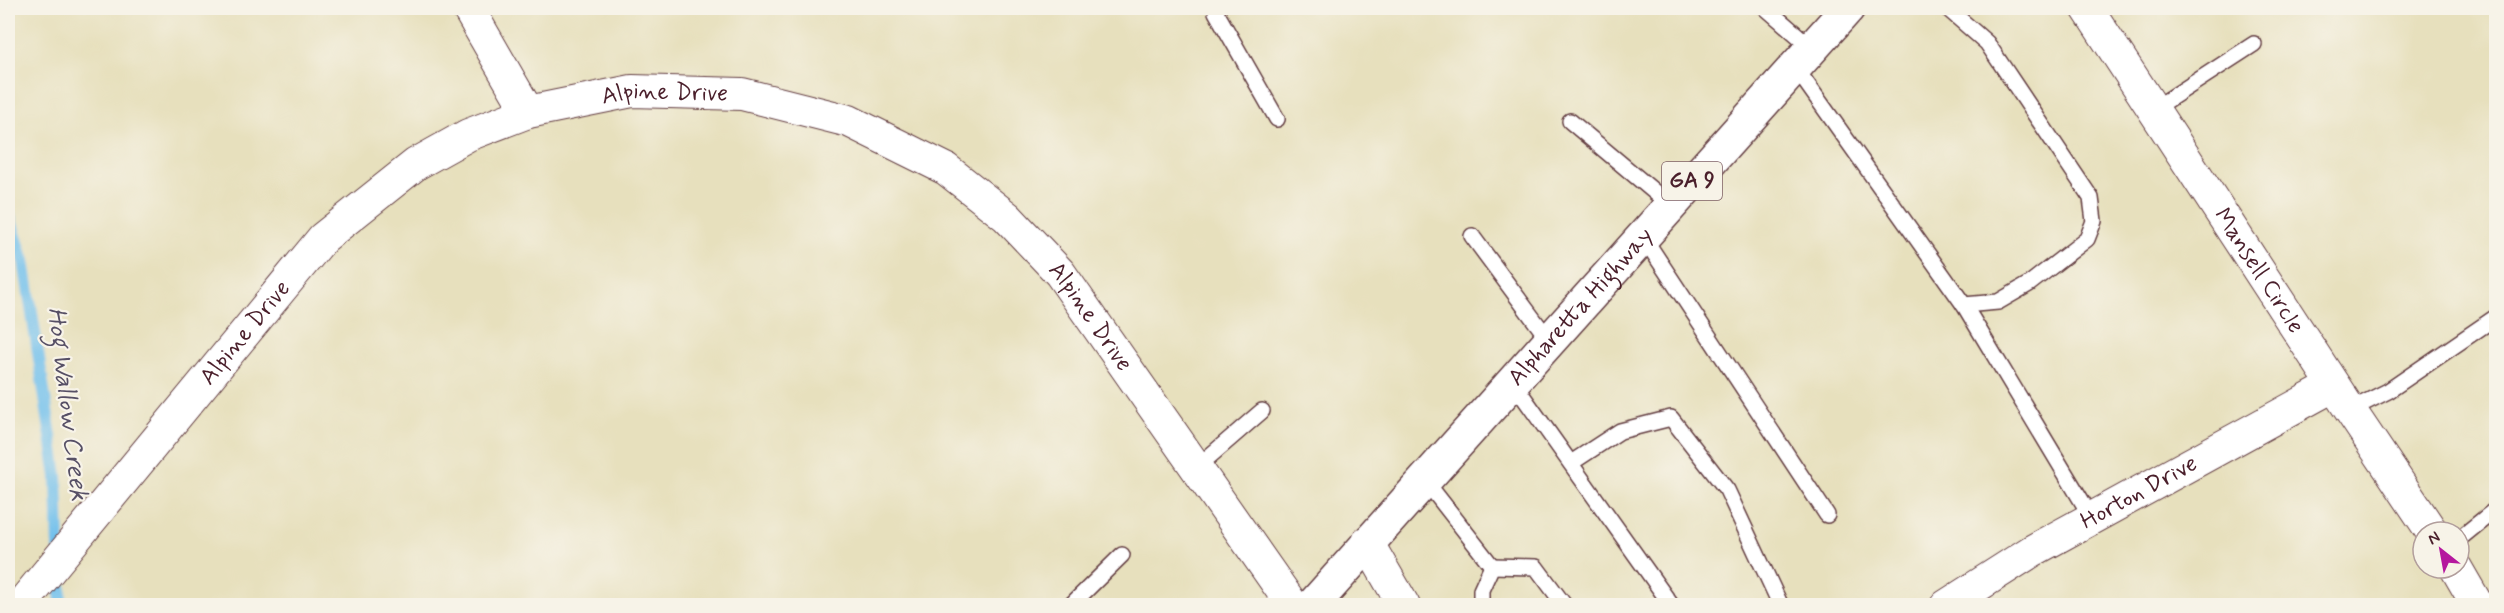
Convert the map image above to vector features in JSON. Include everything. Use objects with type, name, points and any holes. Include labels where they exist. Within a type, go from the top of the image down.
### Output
[{"type":"highway","name":"Alpharetta Highway","points":[[1312,606],[1642,235],[1848,8]]},
{"type":"street","points":[[468,8],[528,112]]},
{"type":"street","name":"Mansell Circle","points":[[2087,8],[2424,520]]},
{"type":"street","name":"Alpine Drive","points":[[20,606],[323,238],[416,164],[468,135],[528,112],[632,91],[742,94],[849,121],[946,169],[1007,217],[1059,273],[1293,606]]},
{"type":"street","name":"Horton Drive","points":[[1946,606],[2032,551],[2092,518],[2342,398]]},
{"type":"street","points":[[1367,542],[1404,606]]},
{"type":"street","points":[[2463,580],[2478,606]]},
{"type":"lane","points":[[1216,8],[1216,12],[1277,119]]},
{"type":"lane","points":[[1766,8],[1803,57],[1964,305],[2092,518]]},
{"type":"lane","points":[[1947,8],[1987,44],[2091,198],[2094,221],[2087,239],[2029,284],[1998,302],[1964,305]]},
{"type":"lane","points":[[2154,110],[2254,44]]},
{"type":"lane","points":[[1570,120],[1670,205]]},
{"type":"lane","points":[[1642,235],[1827,515]]},
{"type":"lane","points":[[1472,236],[1549,340]]},
{"type":"lane","points":[[2342,398],[2388,391],[2496,317]]},
{"type":"lane","points":[[1512,381],[1672,606]]},
{"type":"lane","points":[[1196,468],[1262,411]]},
{"type":"lane","points":[[1571,463],[1620,431],[1671,418],[1727,490],[1781,606]]},
{"type":"lane","points":[[1424,479],[1492,566]]},
{"type":"lane","points":[[2471,529],[2496,509]]},
{"type":"lane","points":[[1070,606],[1122,555]]},
{"type":"lane","points":[[1481,606],[1480,590],[1492,566]]},
{"type":"lane","points":[[1492,566],[1536,567],[1565,606]]},
{"type":"waterway","name":"Hog Wallow Creek","points":[[8,212],[24,261],[57,476],[59,548]]},
{"type":"waterway","name":"Hog Wallow Creek","points":[[60,565],[61,606]]}]
